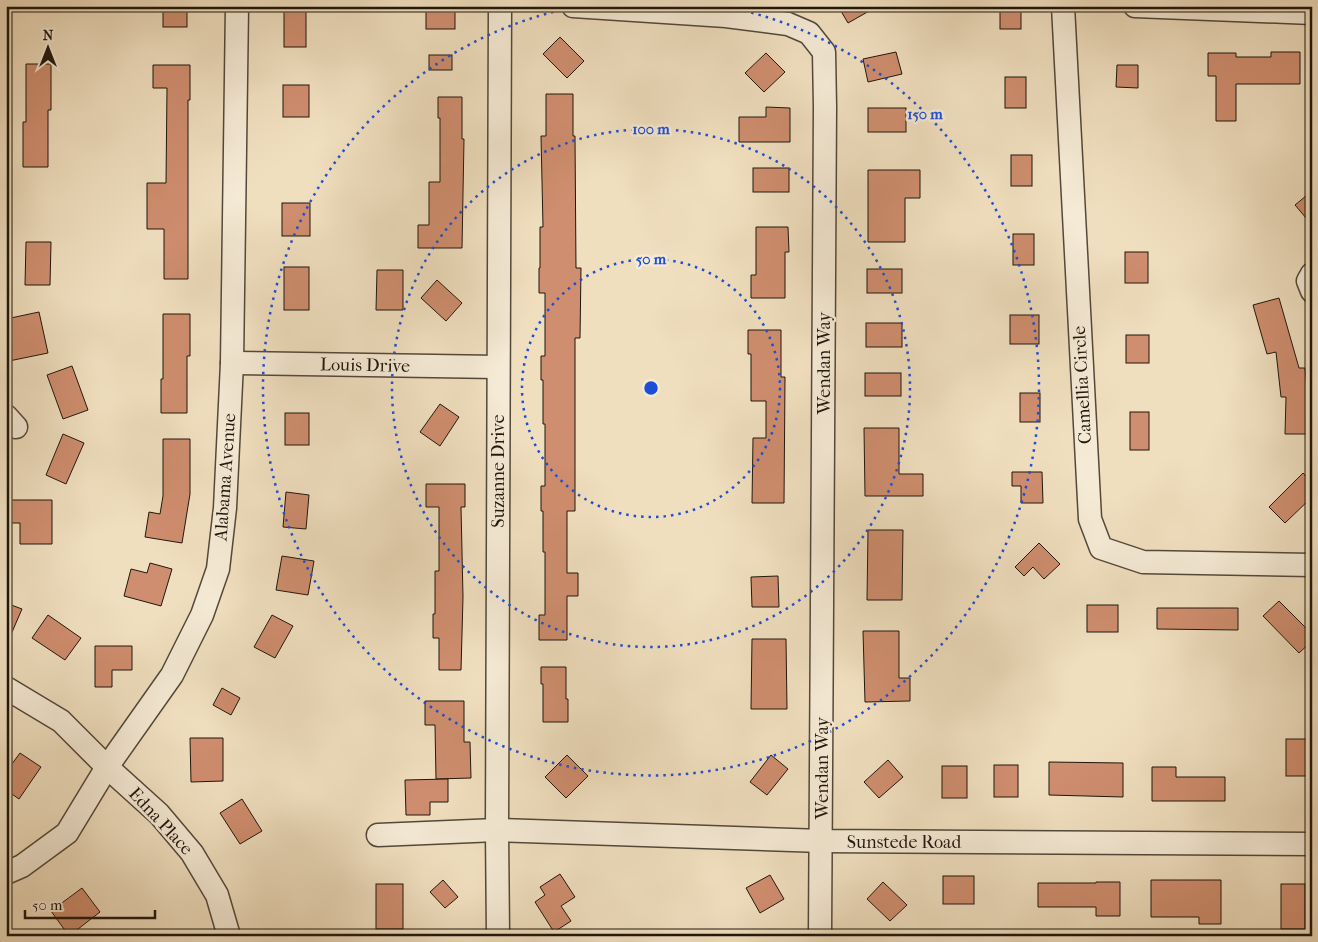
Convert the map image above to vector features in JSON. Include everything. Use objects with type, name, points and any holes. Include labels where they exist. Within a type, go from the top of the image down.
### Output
[{"type":"street","name":"Alabama Avenue","points":[[6,874],[22,866],[67,832],[107,767],[172,675],[202,615],[218,570],[225,508],[232,363],[237,6]]},
{"type":"street","name":"Suzanne Drive","points":[[498,936],[496,830],[500,6]]},
{"type":"street","name":"Wendan Way","points":[[573,6],[726,16],[788,24],[810,33],[824,52],[822,841],[820,936]]},
{"type":"street","name":"Camellia Circle","points":[[1063,6],[1090,520],[1101,548],[1143,562],[1312,565]]},
{"type":"street","points":[[1135,6],[1312,13]]},
{"type":"street","points":[[1312,274],[1308,281],[1312,291]]},
{"type":"street","name":"Louis Drive","points":[[232,363],[498,367]]},
{"type":"street","name":"Edna Place","points":[[6,688],[61,721],[107,767],[159,814],[192,853],[217,895],[229,936]]},
{"type":"street","name":"Sunstede Road","points":[[378,835],[496,830],[822,841],[1312,844]]},
{"type":"building","points":[[163,6],[187,6],[187,27],[163,27]]},
{"type":"building","points":[[838,6],[878,6],[848,23]]},
{"type":"building","points":[[1000,6],[1021,6],[1021,29],[1000,29]]},
{"type":"building","points":[[284,8],[306,8],[306,47],[284,47]]},
{"type":"building","points":[[426,9],[455,9],[455,29],[426,29]]},
{"type":"building","points":[[560,37],[584,61],[567,78],[543,54]]},
{"type":"building","points":[[896,52],[902,74],[868,82],[863,59]]},
{"type":"building","points":[[1271,52],[1300,52],[1300,84],[1236,84],[1236,121],[1216,121],[1216,76],[1208,76],[1208,53],[1236,53],[1236,57],[1271,57]]},
{"type":"building","points":[[766,53],[785,72],[764,92],[745,73]]},
{"type":"building","points":[[429,55],[452,55],[452,70],[429,70]]},
{"type":"building","points":[[26,64],[51,64],[51,110],[48,110],[48,167],[23,167],[23,122],[26,122]]},
{"type":"building","points":[[153,65],[190,65],[190,100],[188,100],[188,279],[164,279],[164,229],[147,229],[147,183],[166,183],[167,88],[153,88]]},
{"type":"building","points":[[1117,65],[1138,65],[1138,88],[1116,87]]},
{"type":"building","points":[[1005,77],[1026,77],[1026,108],[1005,108]]},
{"type":"building","points":[[283,85],[309,85],[309,117],[283,117]]},
{"type":"building","points":[[546,94],[573,94],[576,268],[581,268],[580,338],[575,338],[575,511],[567,511],[567,573],[578,573],[578,596],[567,596],[567,640],[539,640],[539,615],[545,615],[545,552],[543,552],[541,486],[545,486],[545,424],[543,424],[541,356],[545,356],[545,293],[539,293],[539,268],[540,227],[543,227],[541,136],[546,136]]},
{"type":"building","points":[[438,97],[462,97],[462,139],[464,139],[462,248],[418,248],[418,225],[429,225],[429,182],[440,182],[440,118],[438,118]]},
{"type":"building","points":[[766,107],[790,108],[790,142],[739,142],[739,117],[766,117]]},
{"type":"building","points":[[868,108],[906,108],[906,132],[868,132]]},
{"type":"building","points":[[1011,155],[1032,155],[1032,186],[1011,186]]},
{"type":"building","points":[[753,168],[789,168],[789,192],[753,192]]},
{"type":"building","points":[[868,170],[920,170],[920,198],[905,198],[905,242],[868,242]]},
{"type":"building","points":[[1312,191],[1312,225],[1295,205]]},
{"type":"building","points":[[282,203],[310,203],[310,236],[282,236]]},
{"type":"building","points":[[756,227],[788,227],[789,252],[785,252],[785,298],[751,298],[751,275],[756,275]]},
{"type":"building","points":[[1013,234],[1034,234],[1034,265],[1013,265]]},
{"type":"building","points":[[26,242],[51,242],[50,285],[25,285]]},
{"type":"building","points":[[1125,252],[1148,252],[1148,283],[1125,283]]},
{"type":"building","points":[[284,267],[309,267],[309,310],[284,310]]},
{"type":"building","points":[[867,269],[902,269],[902,293],[867,293]]},
{"type":"building","points":[[377,270],[403,270],[403,310],[376,310]]},
{"type":"building","points":[[437,280],[462,303],[446,321],[421,298]]},
{"type":"building","points":[[1279,298],[1299,368],[1305,368],[1308,400],[1308,434],[1285,434],[1286,397],[1281,397],[1276,352],[1267,354],[1253,305]]},
{"type":"building","points":[[39,312],[48,353],[9,361],[6,351],[6,319]]},
{"type":"building","points":[[163,314],[190,314],[190,356],[187,356],[187,413],[161,413]]},
{"type":"building","points":[[1010,315],[1039,315],[1039,344],[1010,344]]},
{"type":"building","points":[[866,323],[902,323],[902,347],[866,347]]},
{"type":"building","points":[[748,330],[781,330],[781,377],[785,377],[784,503],[752,503],[753,438],[766,438],[766,401],[751,401],[751,354],[748,354]]},
{"type":"building","points":[[1126,335],[1149,335],[1149,363],[1126,363]]},
{"type":"building","points":[[72,366],[88,410],[63,419],[47,375]]},
{"type":"building","points":[[865,373],[901,373],[901,396],[865,396]]},
{"type":"building","points":[[1020,393],[1040,393],[1040,422],[1020,422]]},
{"type":"building","points":[[440,404],[459,417],[440,446],[420,432]]},
{"type":"building","points":[[1130,412],[1149,412],[1149,450],[1130,450]]},
{"type":"building","points":[[285,413],[309,413],[309,445],[285,445]]},
{"type":"building","points":[[864,428],[899,428],[899,474],[923,474],[923,496],[865,496]]},
{"type":"building","points":[[63,434],[84,443],[66,484],[46,475]]},
{"type":"building","points":[[163,439],[190,439],[190,494],[182,543],[145,537],[149,512],[160,514],[163,496]]},
{"type":"building","points":[[1012,472],[1042,472],[1043,503],[1021,503],[1021,486],[1012,486]]},
{"type":"building","points":[[1303,473],[1312,482],[1312,497],[1285,523],[1269,507]]},
{"type":"building","points":[[426,484],[465,484],[465,507],[461,507],[463,597],[461,670],[439,670],[439,638],[433,638],[433,614],[435,614],[435,571],[439,571],[439,507],[426,507]]},
{"type":"building","points":[[286,492],[309,495],[306,529],[283,527]]},
{"type":"building","points":[[6,500],[52,500],[52,544],[20,544],[20,523],[6,523]]},
{"type":"building","points":[[868,530],[903,530],[902,600],[867,600]]},
{"type":"building","points":[[1039,543],[1060,564],[1044,579],[1033,567],[1024,576],[1015,567]]},
{"type":"building","points":[[282,556],[314,561],[308,595],[276,590]]},
{"type":"building","points":[[150,563],[172,569],[161,606],[124,596],[131,569],[147,573]]},
{"type":"building","points":[[778,576],[779,607],[752,607],[751,577]]},
{"type":"building","points":[[1279,601],[1312,634],[1312,641],[1299,653],[1263,616]]},
{"type":"building","points":[[6,603],[22,609],[6,646]]},
{"type":"building","points":[[1087,605],[1118,605],[1118,632],[1087,632]]},
{"type":"building","points":[[1157,608],[1238,608],[1238,630],[1157,629]]},
{"type":"building","points":[[48,615],[81,638],[65,660],[32,638]]},
{"type":"building","points":[[272,615],[293,626],[275,658],[254,647]]},
{"type":"building","points":[[863,631],[899,631],[899,678],[910,678],[910,701],[865,702]]},
{"type":"building","points":[[752,639],[786,639],[787,709],[751,709]]},
{"type":"building","points":[[95,646],[132,646],[132,670],[112,670],[112,687],[95,687]]},
{"type":"building","points":[[541,667],[566,667],[568,722],[543,722]]},
{"type":"building","points":[[222,688],[240,698],[231,715],[213,705]]},
{"type":"building","points":[[425,701],[464,701],[464,742],[470,742],[471,778],[436,779],[435,725],[425,725]]},
{"type":"building","points":[[190,738],[223,738],[223,781],[191,782]]},
{"type":"building","points":[[1286,739],[1309,739],[1309,776],[1286,776]]},
{"type":"building","points":[[20,753],[41,767],[19,799],[6,790],[6,772]]},
{"type":"building","points":[[567,755],[588,776],[566,798],[545,777]]},
{"type":"building","points":[[771,755],[788,769],[767,795],[750,782]]},
{"type":"building","points":[[888,760],[903,777],[879,798],[864,782]]},
{"type":"building","points":[[1049,762],[1123,763],[1123,797],[1049,795]]},
{"type":"building","points":[[994,765],[1018,765],[1018,797],[994,797]]},
{"type":"building","points":[[942,766],[967,766],[967,798],[942,798]]},
{"type":"building","points":[[1152,767],[1176,767],[1176,777],[1225,777],[1225,801],[1152,801]]},
{"type":"building","points":[[448,779],[448,802],[430,802],[430,815],[406,815],[405,780]]},
{"type":"building","points":[[242,799],[262,831],[240,844],[220,813]]},
{"type":"building","points":[[560,874],[575,897],[561,906],[571,921],[554,932],[535,902],[545,895],[540,887]]},
{"type":"building","points":[[770,875],[784,899],[760,913],[746,888]]},
{"type":"building","points":[[943,876],[974,876],[974,904],[943,904]]},
{"type":"building","points":[[443,880],[458,897],[445,908],[430,892]]},
{"type":"building","points":[[1151,880],[1221,880],[1221,924],[1199,924],[1199,917],[1151,917]]},
{"type":"building","points":[[883,882],[907,905],[890,921],[867,899]]},
{"type":"building","points":[[1120,882],[1120,916],[1096,916],[1096,907],[1038,907],[1038,883]]},
{"type":"building","points":[[376,884],[403,884],[403,929],[376,929]]},
{"type":"building","points":[[1281,884],[1305,884],[1305,929],[1281,929]]},
{"type":"building","points":[[82,888],[100,912],[69,936],[51,911]]}]
